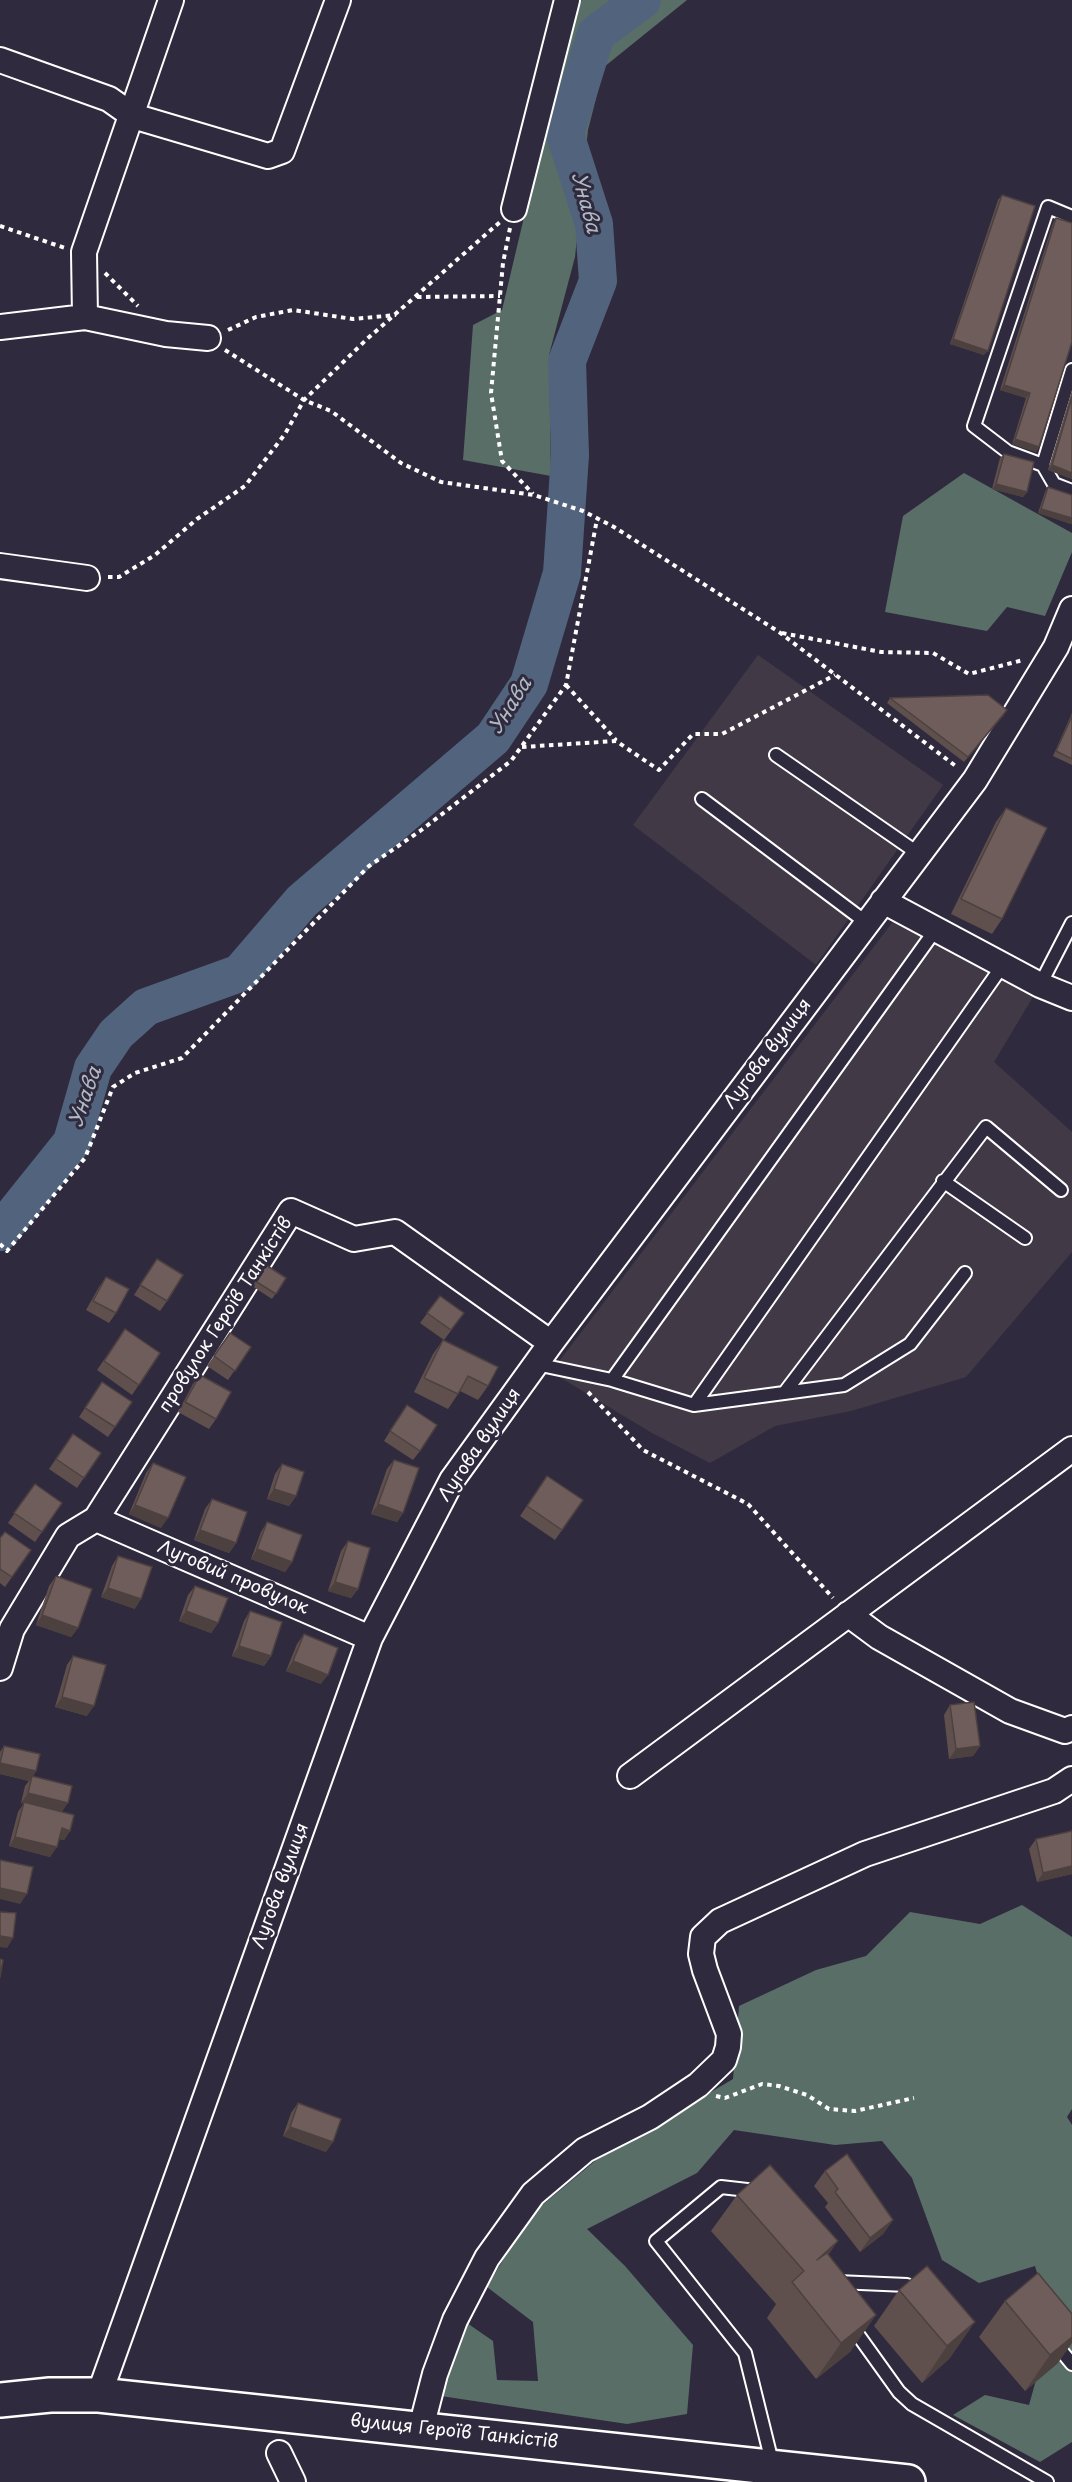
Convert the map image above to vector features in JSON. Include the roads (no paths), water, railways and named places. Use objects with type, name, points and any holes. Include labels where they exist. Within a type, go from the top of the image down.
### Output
[{"type":"main road","name":"вулиця Героїв Танкістів","points":[[0,2400],[50,2395],[99,2395],[908,2482]]},
{"type":"street","points":[[85,317],[84,252],[133,116],[171,0]]},
{"type":"street","points":[[0,60],[109,99],[133,116],[268,156],[282,151],[338,0]]},
{"type":"street","points":[[514,209],[567,0]]},
{"type":"street","points":[[0,327],[85,317],[166,334],[208,338]]},
{"type":"street","points":[[0,566],[87,578]]},
{"type":"street","name":"Лугова вулиця","points":[[99,2395],[370,1638],[452,1480],[551,1343],[975,780],[1056,647],[1072,609]]},
{"type":"street","points":[[883,901],[1041,985],[1072,998]]},
{"type":"street","name":"провулок Героїв Танкістів","points":[[0,1668],[12,1629],[68,1536],[96,1519],[291,1211],[354,1239],[395,1232],[551,1343]]},
{"type":"street","points":[[630,1776],[1072,1449]]},
{"type":"street","name":"Луговий провулок","points":[[96,1519],[370,1638]]},
{"type":"street","points":[[848,1614],[879,1637],[1010,1711],[1065,1731],[1072,1728]]},
{"type":"street","points":[[422,2428],[435,2374],[455,2320],[487,2258],[533,2194],[585,2150],[650,2117],[698,2085],[724,2060],[729,2034],[701,1954],[703,1937],[720,1921],[865,1854],[1053,1791],[1072,1779]]},
{"type":"street","points":[[279,2453],[293,2482]]},
{"type":"lane","points":[[1072,217],[1048,207],[974,426],[1008,452],[1043,465],[1053,484],[1072,491]]},
{"type":"lane","points":[[1043,465],[1072,370]]},
{"type":"lane","points":[[776,755],[919,854]]},
{"type":"lane","points":[[702,800],[867,923]]},
{"type":"lane","points":[[1041,985],[1072,923]]},
{"type":"lane","points":[[612,1380],[936,929]]},
{"type":"lane","points":[[694,1405],[1004,965]]},
{"type":"lane","points":[[785,1392],[986,1127],[1061,1190]]},
{"type":"lane","points":[[943,1181],[1025,1238]]},
{"type":"lane","points":[[536,1364],[612,1380],[694,1405],[844,1385],[910,1344],[965,1273]]},
{"type":"lane","points":[[763,2199],[756,2191],[721,2187],[656,2241],[745,2353],[773,2467]]},
{"type":"lane","points":[[834,2283],[907,2284],[921,2301]]},
{"type":"lane","points":[[841,2312],[899,2392],[912,2404],[1047,2482]]},
{"type":"lane","points":[[1044,2330],[1072,2364]]},
{"type":"waterway","name":"Унава","points":[[0,1232],[72,1142],[93,1068],[116,1034],[146,1007],[240,973],[302,901],[493,738],[529,684],[562,573],[570,455],[567,361],[598,281],[594,224],[565,134],[596,34],[642,0]]}]
